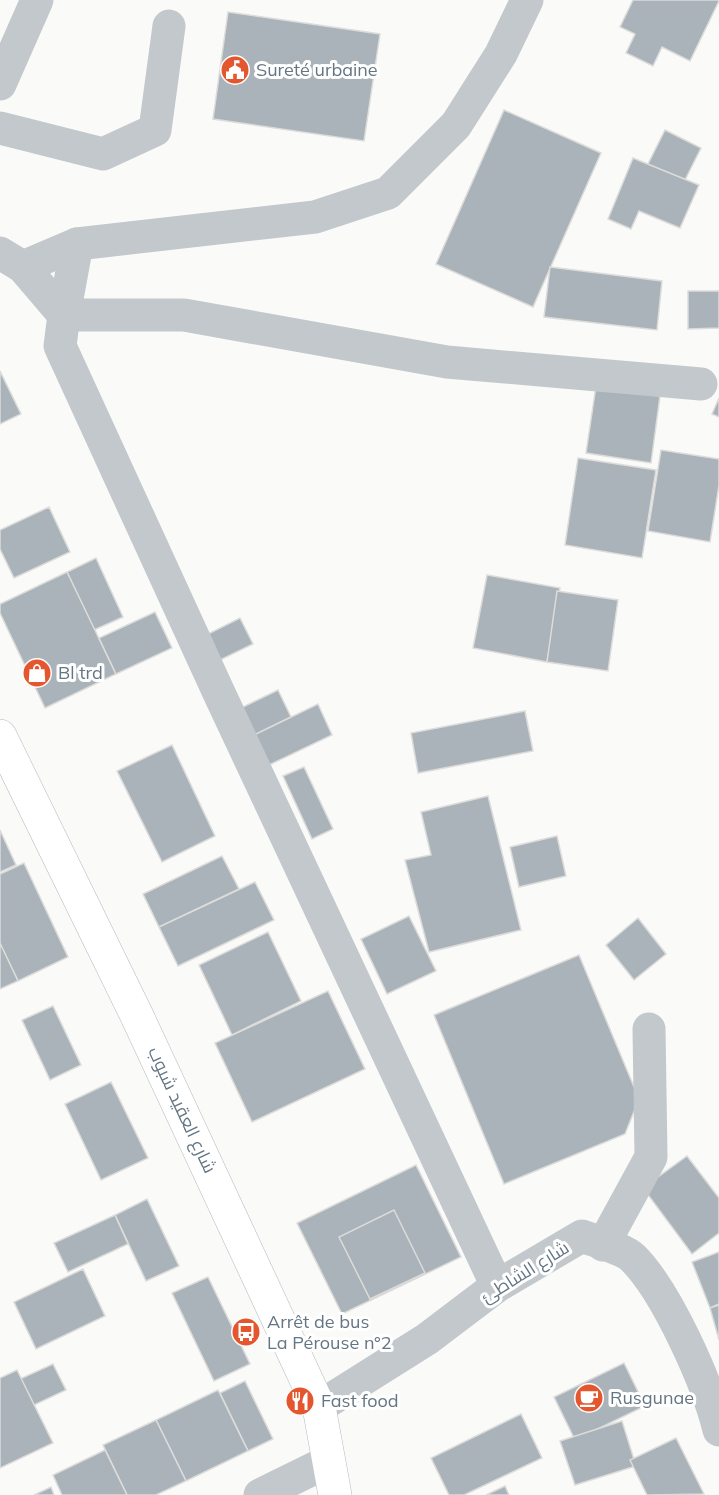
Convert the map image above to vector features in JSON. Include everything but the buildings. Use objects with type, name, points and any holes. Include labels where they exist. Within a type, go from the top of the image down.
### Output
[{"type":"main road","name":"شارع العقيد شبوب","points":[[0,736],[137,1016],[319,1407],[327,1462],[335,1495]]},
{"type":"street","points":[[0,84],[37,0]]},
{"type":"street","points":[[527,0],[501,54],[456,126],[388,193],[315,217],[78,244],[12,260],[64,315],[184,315],[447,362],[701,384]]},
{"type":"street","points":[[0,128],[103,154],[155,130],[169,26]]},
{"type":"street","points":[[78,244],[60,346],[219,693],[497,1286]]},
{"type":"street","points":[[603,1245],[651,1157],[649,1029]]},
{"type":"street","name":"شارع الشاطئ","points":[[319,1407],[427,1339],[497,1286],[582,1236],[632,1256],[663,1296],[713,1405],[719,1430]]},
{"type":"street","points":[[260,1495],[327,1462]]},
{"type":"place","name":"Sureté urbaine","points":[[235,70]]},
{"type":"place","name":"Bl trd","points":[[37,673]]},
{"type":"place","name":"Arrêt de bus La Pérouse n°2","points":[[246,1332]]},
{"type":"place","name":"Rusgunae","points":[[589,1398]]},
{"type":"place","name":"Fast food","points":[[300,1401]]}]
